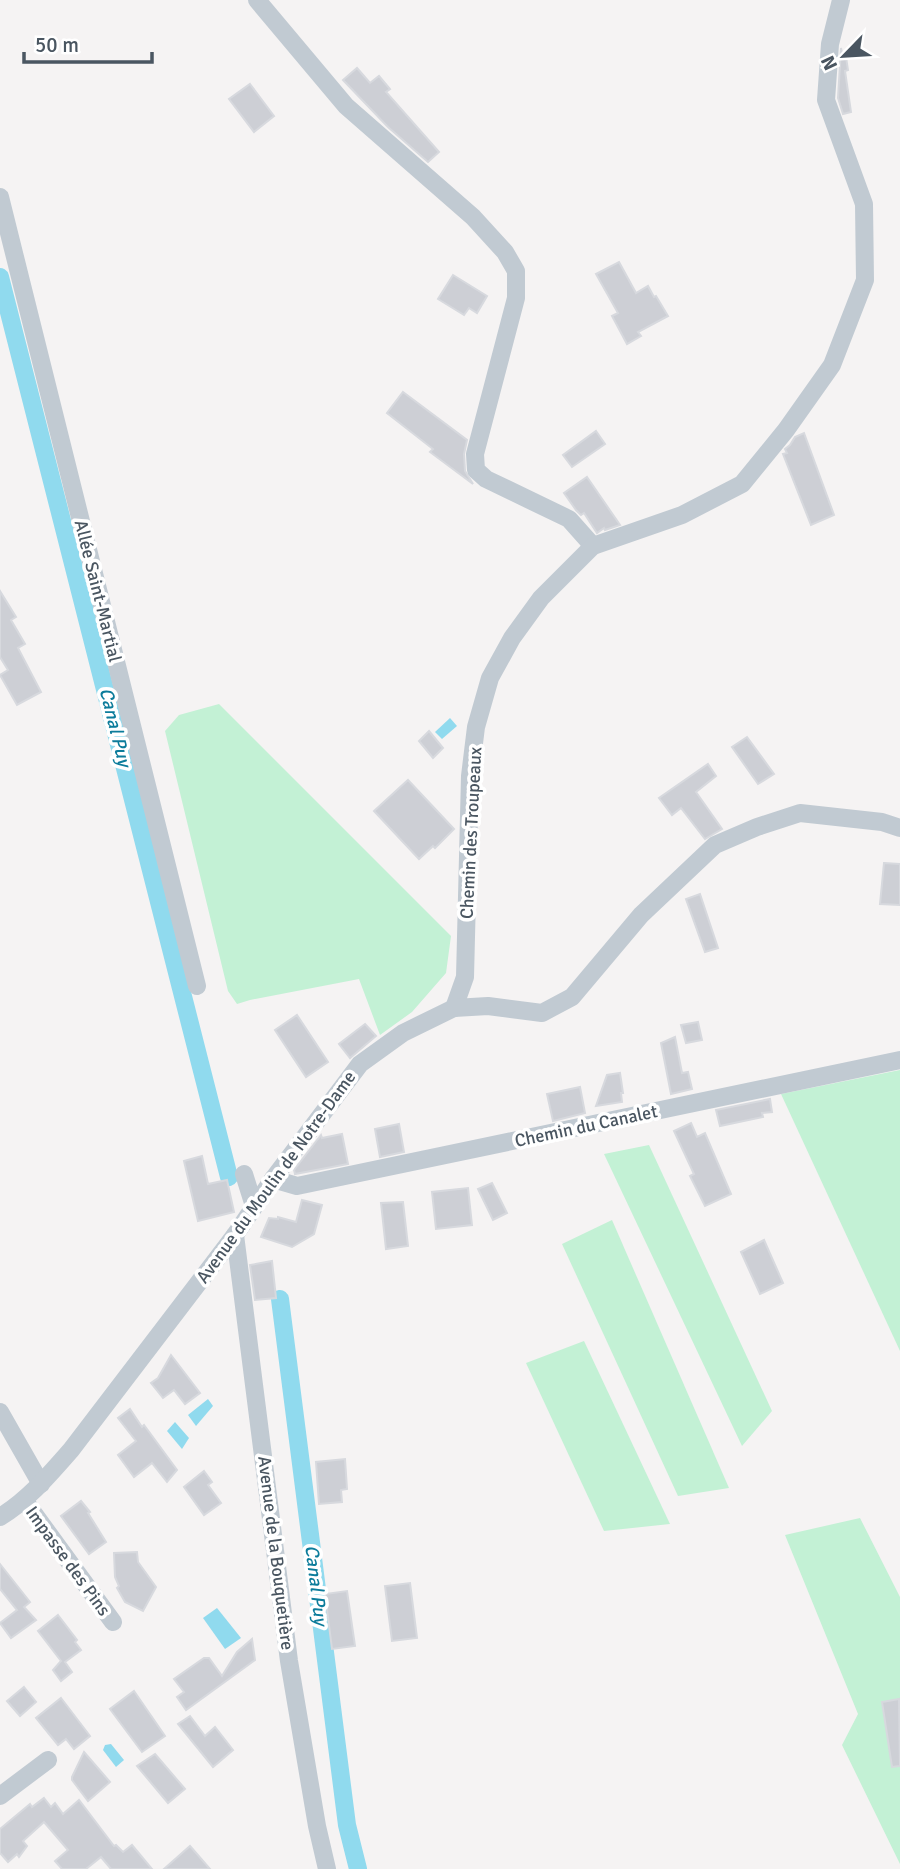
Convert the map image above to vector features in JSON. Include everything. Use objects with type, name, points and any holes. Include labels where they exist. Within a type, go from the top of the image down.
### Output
[{"type":"street","points":[[257,0],[346,106],[473,218],[505,252],[516,271],[516,298],[475,454],[477,470],[486,478],[569,519],[593,546]]},
{"type":"street","name":"Chemin des Troupeaux","points":[[454,1008],[465,977],[470,776],[476,727],[490,678],[512,638],[541,598],[593,546],[682,516],[742,484],[786,430],[832,365],[866,279],[864,204],[826,100],[830,44],[841,0]]},
{"type":"street","name":"Allée Saint-Martial","points":[[0,197],[197,986]]},
{"type":"street","name":"Avenue du Moulin de Notre-Dame","points":[[0,1517],[41,1484],[71,1450],[235,1235],[273,1179],[360,1064],[402,1033],[454,1008],[488,1006],[542,1013],[572,997],[641,915],[715,845],[800,813],[882,822],[900,828]]},
{"type":"street","name":"Chemin du Canalet","points":[[273,1179],[297,1186],[900,1060]]},
{"type":"street","points":[[244,1174],[254,1206]]},
{"type":"street","name":"Avenue de la Bouquetière","points":[[235,1235],[289,1661],[317,1826],[327,1869]]},
{"type":"street","points":[[0,1412],[41,1484]]},
{"type":"street","name":"Impasse des Pins","points":[[24,1500],[113,1622]]},
{"type":"street","points":[[0,1796],[48,1760]]},
{"type":"green space","points":[[219,704],[451,936],[446,973],[412,1012],[380,1035],[359,979],[237,1004],[228,991],[165,731],[179,715]]},
{"type":"green space","points":[[900,1070],[900,1351],[781,1094]]},
{"type":"green space","points":[[649,1145],[772,1411],[742,1446],[604,1154]]},
{"type":"green space","points":[[612,1220],[729,1488],[678,1496],[562,1244]]},
{"type":"green space","points":[[584,1341],[670,1524],[604,1531],[526,1363]]},
{"type":"green space","points":[[860,1518],[900,1597],[900,1864],[842,1745],[858,1714],[785,1535]]},
{"type":"water","points":[[450,718],[457,726],[442,739],[435,732]]},
{"type":"water","points":[[208,1399],[213,1406],[196,1426],[188,1415]]},
{"type":"water","points":[[175,1422],[189,1438],[182,1449],[167,1431]]},
{"type":"water","points":[[217,1608],[241,1638],[225,1649],[203,1618]]},
{"type":"water","points":[[111,1744],[124,1760],[116,1767],[103,1750],[105,1745]]},
{"type":"building","points":[[841,48],[843,58],[846,57],[848,70],[845,71],[851,112],[843,114],[838,98]]},
{"type":"building","points":[[357,68],[370,83],[379,76],[390,89],[386,92],[439,152],[428,162],[388,127],[343,80]]},
{"type":"building","points":[[250,84],[274,116],[254,132],[229,99]]},
{"type":"building","points":[[619,262],[636,293],[648,286],[668,316],[638,332],[641,336],[627,344],[612,316],[618,313],[596,274]]},
{"type":"building","points":[[453,275],[487,296],[477,313],[469,308],[464,315],[438,299]]},
{"type":"building","points":[[403,392],[467,440],[465,471],[473,484],[430,452],[433,449],[387,413]]},
{"type":"building","points":[[596,431],[605,444],[572,467],[563,455]]},
{"type":"building","points":[[804,433],[834,515],[811,525],[783,454],[787,453],[785,449],[795,437]]},
{"type":"building","points":[[587,477],[620,525],[605,530],[604,528],[597,533],[584,513],[581,515],[576,510],[564,493]]},
{"type":"building","points":[[0,591],[16,617],[11,620],[25,644],[18,648],[41,692],[17,705],[0,675],[8,670],[0,657]]},
{"type":"building","points":[[429,731],[443,748],[433,758],[419,741]]},
{"type":"building","points":[[747,737],[774,774],[758,784],[732,747]]},
{"type":"building","points":[[708,764],[716,776],[696,792],[722,829],[705,839],[681,808],[672,815],[659,798]]},
{"type":"building","points":[[408,780],[454,829],[419,859],[374,811]]},
{"type":"building","points":[[884,863],[900,864],[900,905],[880,904]]},
{"type":"building","points":[[700,894],[718,948],[705,952],[686,899]]},
{"type":"building","points":[[297,1015],[328,1062],[306,1077],[275,1030]]},
{"type":"building","points":[[698,1022],[702,1040],[686,1043],[681,1025]]},
{"type":"building","points":[[365,1024],[376,1036],[350,1058],[339,1044]]},
{"type":"building","points":[[675,1037],[682,1073],[688,1072],[692,1089],[671,1094],[661,1043]]},
{"type":"building","points":[[620,1073],[622,1102],[596,1106],[607,1075]]},
{"type":"building","points":[[580,1087],[585,1113],[553,1121],[547,1094]]},
{"type":"building","points":[[770,1099],[772,1112],[762,1113],[763,1117],[720,1126],[716,1110]]},
{"type":"building","points":[[691,1123],[697,1137],[705,1133],[731,1194],[705,1206],[690,1176],[694,1174],[674,1131]]},
{"type":"building","points":[[399,1124],[404,1152],[380,1157],[375,1129]]},
{"type":"building","points":[[342,1134],[348,1164],[295,1174],[294,1170],[321,1135],[322,1138]]},
{"type":"building","points":[[202,1156],[208,1184],[227,1180],[234,1212],[198,1221],[184,1161]]},
{"type":"building","points":[[492,1183],[507,1213],[493,1220],[478,1189]]},
{"type":"building","points":[[468,1188],[472,1225],[436,1229],[432,1192]]},
{"type":"building","points":[[302,1200],[322,1205],[314,1234],[292,1247],[261,1237],[269,1218],[278,1217],[296,1222]]},
{"type":"building","points":[[403,1202],[408,1246],[386,1249],[381,1203]]},
{"type":"building","points":[[764,1240],[783,1283],[760,1294],[741,1252]]},
{"type":"building","points":[[272,1261],[276,1298],[255,1300],[250,1265]]},
{"type":"building","points":[[171,1355],[200,1393],[185,1404],[174,1390],[163,1398],[151,1383],[158,1378]]},
{"type":"building","points":[[130,1409],[177,1470],[167,1482],[152,1463],[134,1477],[118,1455],[136,1441],[118,1418]]},
{"type":"building","points":[[345,1459],[347,1489],[341,1490],[342,1502],[319,1504],[316,1462]]},
{"type":"building","points":[[204,1471],[212,1482],[208,1485],[221,1503],[204,1515],[184,1487]]},
{"type":"building","points":[[81,1501],[106,1542],[89,1554],[61,1516]]},
{"type":"building","points":[[137,1552],[138,1562],[156,1587],[143,1611],[125,1602],[117,1588],[119,1586],[115,1577],[114,1553]]},
{"type":"building","points":[[0,1564],[30,1602],[24,1607],[36,1620],[11,1638],[0,1623],[17,1610],[0,1589]]},
{"type":"building","points":[[410,1583],[417,1638],[392,1641],[385,1586]]},
{"type":"building","points":[[347,1591],[355,1646],[332,1649],[325,1594]]},
{"type":"building","points":[[58,1615],[77,1640],[75,1642],[81,1650],[65,1662],[72,1672],[61,1681],[53,1670],[61,1661],[38,1631]]},
{"type":"building","points":[[252,1639],[255,1660],[186,1710],[177,1697],[184,1692],[174,1679],[204,1658],[209,1658],[222,1676],[237,1652]]},
{"type":"building","points":[[24,1687],[36,1702],[20,1716],[7,1701]]},
{"type":"building","points":[[134,1691],[165,1736],[142,1752],[110,1709]]},
{"type":"building","points":[[61,1698],[90,1736],[74,1749],[66,1739],[58,1745],[36,1718]]},
{"type":"building","points":[[899,1699],[900,1766],[892,1767],[882,1702]]},
{"type":"building","points":[[190,1716],[205,1736],[215,1727],[233,1750],[213,1767],[178,1724]]},
{"type":"building","points":[[84,1752],[110,1782],[88,1801],[72,1780]]},
{"type":"building","points":[[155,1754],[185,1789],[168,1803],[137,1766]]},
{"type":"building","points":[[44,1798],[51,1807],[55,1803],[63,1814],[79,1800],[114,1846],[123,1852],[132,1845],[152,1869],[111,1869],[101,1857],[86,1869],[62,1869],[55,1861],[68,1850],[44,1822],[23,1841],[27,1846],[19,1857],[17,1854],[8,1862],[0,1853],[0,1829],[30,1804],[32,1807]]},
{"type":"building","points":[[190,1846],[210,1869],[164,1869]]},
{"type":"waterway","name":"Canal Puy","points":[[0,277],[229,1177]]},
{"type":"waterway","name":"Canal Puy","points":[[280,1299],[347,1825],[358,1869]]}]
